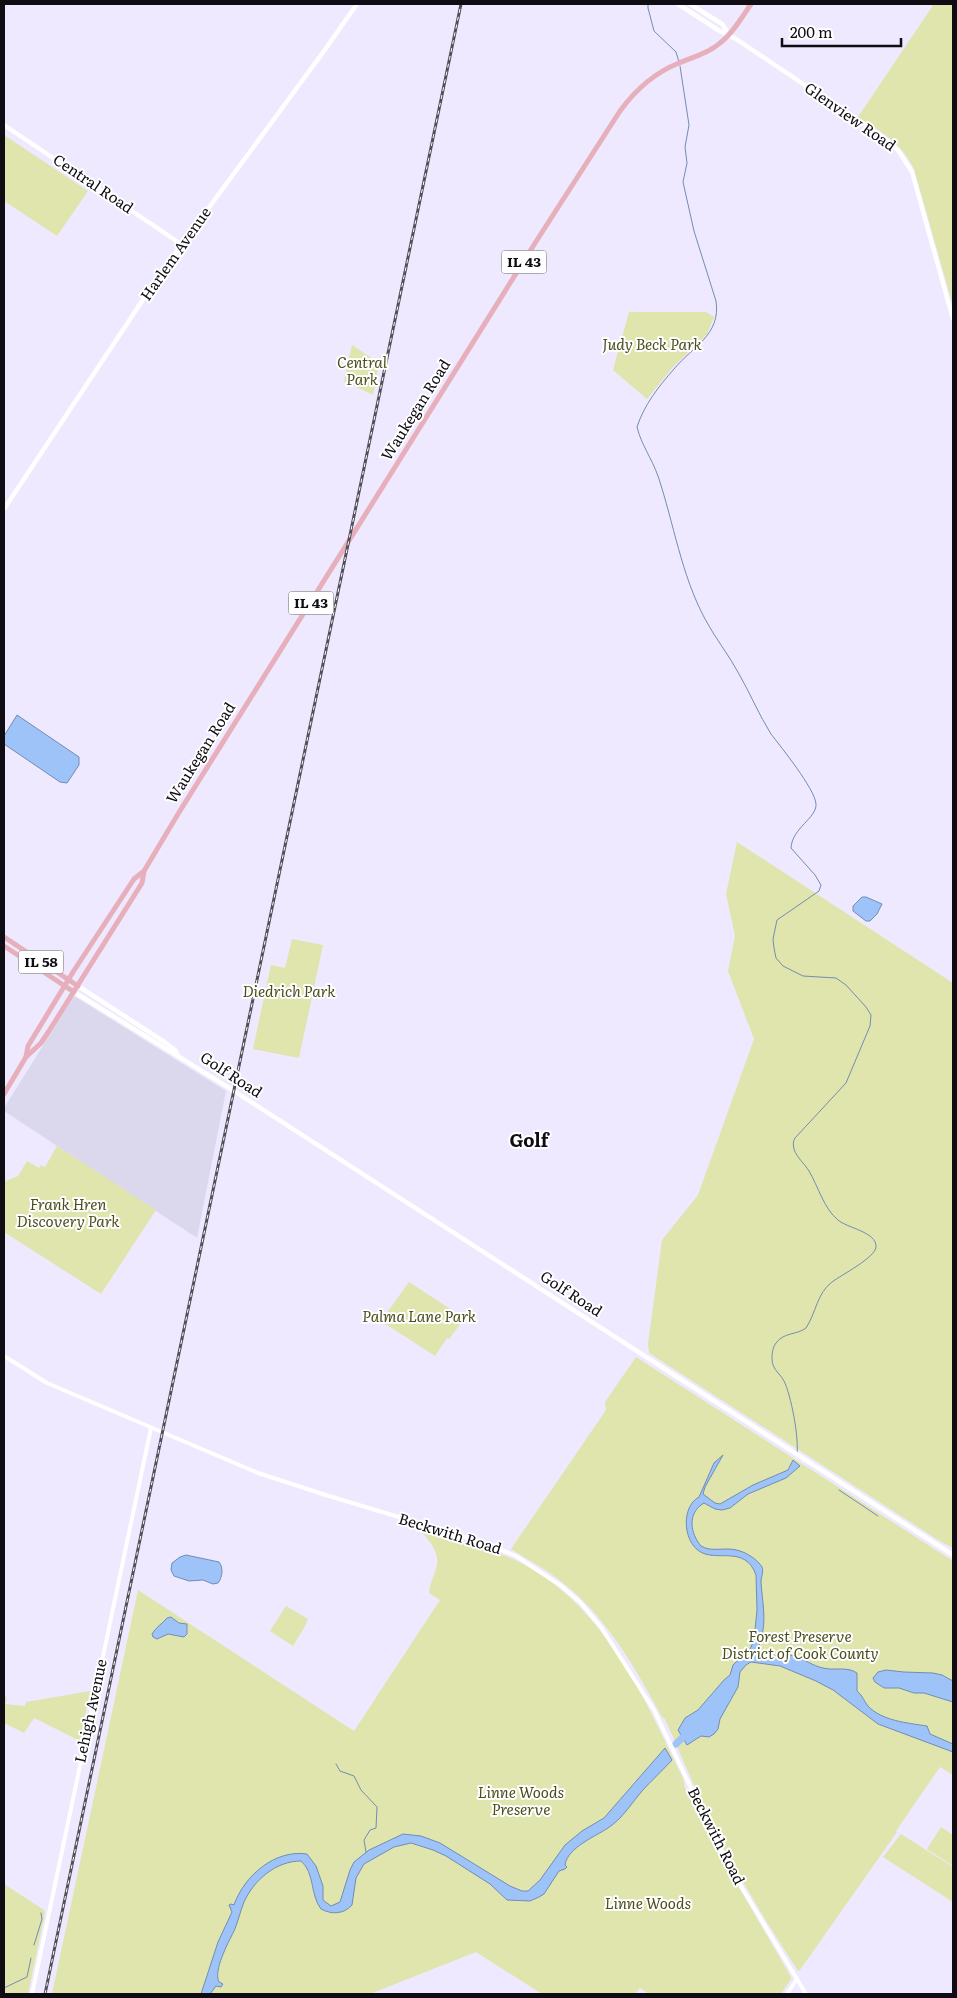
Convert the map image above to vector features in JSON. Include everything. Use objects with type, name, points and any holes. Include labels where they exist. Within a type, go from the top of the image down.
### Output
[{"type":"main road","name":"Harlem Avenue","points":[[4,509],[181,244],[357,4]]},
{"type":"main road","name":"Glenview Road","points":[[678,4],[718,30],[729,34],[884,138],[898,150],[912,172],[953,318]]},
{"type":"main road","name":"Glenview Road","points":[[690,4],[722,24],[729,34]]},
{"type":"main road","name":"Waukegan Road","points":[[65,986],[134,879],[144,871],[537,240],[616,117],[637,90],[649,80],[676,64],[704,54],[720,44],[751,4]]},
{"type":"main road","name":"Central Road","points":[[4,125],[181,244]]},
{"type":"main road","name":"Waukegan Road","points":[[74,992],[142,883],[144,871]]},
{"type":"main road","name":"Golf Road","points":[[4,937],[170,1046],[175,1050],[176,1054]]},
{"type":"main road","name":"Golf Road","points":[[4,946],[171,1054],[176,1054],[953,1555]]},
{"type":"main road","name":"IL 43","points":[[26,1057],[28,1046],[65,986]]},
{"type":"main road","name":"IL 43","points":[[4,1094],[26,1057],[41,1043],[74,992]]},
{"type":"street","name":"Beckwith Road","points":[[4,1356],[47,1384],[151,1428],[268,1476],[380,1512],[466,1536],[516,1556],[560,1585],[590,1613],[626,1664],[654,1710],[733,1873],[806,1994]]},
{"type":"street","name":"Lehigh Avenue","points":[[32,1994],[151,1428]]},
{"type":"street","points":[[787,1994],[797,1979]]},
{"type":"shaded area","points":[[74,996],[226,1091],[197,1238],[4,1111],[4,1108]]},
{"type":"green space","points":[[934,4],[953,4],[953,306],[914,169],[897,145],[858,117]]},
{"type":"green space","points":[[4,135],[88,191],[57,236],[4,201]]},
{"type":"green space","name":"Judy Beck Park","points":[[629,312],[706,312],[714,317],[707,334],[672,368],[647,399],[613,370]]},
{"type":"green space","name":"Central Park","points":[[352,345],[379,363],[373,395],[344,381]]},
{"type":"green space","points":[[737,842],[953,983],[953,1548],[649,1353],[648,1344],[662,1240],[698,1195],[754,1039],[728,971],[735,936],[726,894]]},
{"type":"green space","name":"Diedrich Park","points":[[292,939],[323,945],[299,1058],[253,1049],[271,965],[285,968]]},
{"type":"green space","name":"Frank Hren Discovery Park","points":[[57,1146],[156,1210],[101,1294],[4,1232],[4,1182],[18,1176],[27,1161],[39,1168],[41,1165],[45,1167]]},
{"type":"green space","name":"Palma Lane Park","points":[[409,1282],[461,1316],[461,1323],[449,1339],[447,1338],[435,1356],[381,1321]]},
{"type":"green space","name":"Forest Preserve District of Cook County","points":[[636,1357],[953,1561],[953,1775],[940,1767],[897,1832],[798,1971],[717,1838],[665,1719],[621,1648],[583,1600],[548,1572],[511,1549],[606,1410],[605,1402]]},
{"type":"green space","name":"Linne Woods Preserve","points":[[416,1527],[480,1546],[517,1561],[547,1579],[574,1601],[597,1627],[618,1655],[636,1685],[683,1778],[685,1788],[697,1815],[791,1977],[781,1994],[649,1994],[640,1988],[635,1994],[542,1994],[476,1952],[370,1994],[52,1994],[138,1590],[354,1731],[440,1600],[429,1593],[436,1569],[437,1557],[429,1540]]},
{"type":"green space","points":[[286,1606],[308,1619],[293,1646],[270,1631]]},
{"type":"green space","points":[[90,1691],[80,1741],[34,1718],[24,1733],[4,1723],[4,1695],[7,1698],[5,1704],[25,1706],[26,1702]]},
{"type":"green space","points":[[941,1827],[953,1835],[953,1866],[927,1849]]},
{"type":"green space","points":[[901,1834],[953,1867],[953,1902],[883,1857]]},
{"type":"green space","points":[[4,1884],[44,1910],[45,1913],[28,1994],[4,1994]]},
{"type":"water","points":[[17,715],[79,757],[79,765],[67,783],[60,782],[4,744],[4,736]]},
{"type":"water","points":[[862,897],[882,904],[877,914],[870,921],[866,921],[853,911],[853,906]]},
{"type":"water","points":[[723,1455],[703,1494],[715,1503],[720,1504],[753,1485],[788,1470],[793,1460],[800,1466],[786,1478],[748,1494],[730,1508],[715,1509],[704,1503],[695,1512],[693,1518],[694,1535],[701,1546],[710,1549],[730,1549],[746,1553],[762,1567],[761,1582],[764,1625],[757,1651],[766,1655],[795,1656],[823,1668],[845,1669],[857,1673],[857,1691],[874,1711],[888,1718],[927,1726],[930,1734],[953,1744],[953,1752],[878,1724],[833,1690],[816,1681],[780,1666],[751,1662],[740,1672],[738,1687],[720,1719],[718,1729],[709,1737],[701,1736],[687,1745],[678,1730],[685,1718],[698,1710],[730,1675],[733,1665],[750,1649],[754,1640],[757,1610],[756,1575],[751,1566],[745,1560],[738,1557],[706,1554],[699,1551],[694,1546],[687,1532],[686,1524],[689,1508],[699,1497],[714,1463]]},
{"type":"water","points":[[186,1555],[219,1562],[222,1567],[222,1573],[218,1583],[213,1584],[203,1580],[189,1581],[174,1576],[171,1570],[172,1563]]},
{"type":"water","points":[[171,1617],[179,1623],[187,1624],[187,1634],[184,1637],[168,1634],[157,1639],[153,1637],[152,1634],[155,1629],[167,1618]]},
{"type":"water","points":[[886,1670],[942,1675],[953,1681],[953,1702],[924,1693],[914,1693],[899,1688],[884,1688],[875,1682],[873,1678],[878,1672]]},
{"type":"water","points":[[665,1748],[672,1760],[642,1791],[618,1820],[576,1848],[567,1859],[565,1865],[567,1867],[559,1871],[544,1894],[530,1901],[507,1900],[490,1884],[446,1856],[411,1843],[394,1847],[364,1864],[356,1878],[352,1905],[338,1913],[321,1909],[315,1897],[311,1878],[301,1861],[283,1864],[275,1868],[260,1879],[244,1902],[218,1971],[219,1982],[223,1984],[221,1987],[216,1986],[210,1994],[201,1994],[218,1942],[232,1912],[229,1905],[234,1905],[245,1884],[272,1860],[295,1854],[307,1854],[316,1866],[323,1886],[323,1900],[331,1906],[340,1902],[354,1862],[369,1850],[403,1834],[421,1836],[440,1843],[510,1886],[522,1891],[528,1891],[540,1880],[565,1845],[582,1831],[604,1818]]},
{"type":"waterway","points":[[648,4],[654,31],[676,52],[679,62]]},
{"type":"waterway","points":[[680,66],[689,125],[685,147],[687,163],[683,182],[694,231],[716,301],[716,313],[710,331],[681,361],[658,389],[648,403],[637,427],[658,476],[684,567],[697,602],[771,734],[804,779],[816,804],[813,814],[795,835],[791,848],[815,875],[821,885],[819,891],[777,920],[773,939],[776,958],[783,966],[803,976],[836,978],[846,985],[871,1015],[870,1026],[846,1083],[795,1138],[794,1142],[795,1152],[809,1171],[829,1210],[842,1223],[867,1234],[875,1242],[876,1247],[864,1261],[827,1287],[820,1297],[806,1328],[779,1339],[774,1348],[772,1356],[773,1365],[787,1387],[792,1406],[796,1427],[797,1453]]},
{"type":"waterway","points":[[839,1490],[878,1516]]},
{"type":"waterway","points":[[676,1744],[688,1732]]},
{"type":"waterway","points":[[336,1764],[340,1771],[354,1776],[361,1790],[377,1807],[376,1828],[370,1830],[364,1840],[366,1852]]},
{"type":"waterway","points":[[34,1945],[42,1919],[41,1913]]},
{"type":"waterway","points":[[4,1988],[27,1977],[31,1958]]},
{"type":"railway","points":[[45,1994],[461,4]]},
{"type":"district","name":"Golf","points":[[529,1141]]},
{"type":"park label","name":"Linne Woods","points":[[648,1904]]}]
